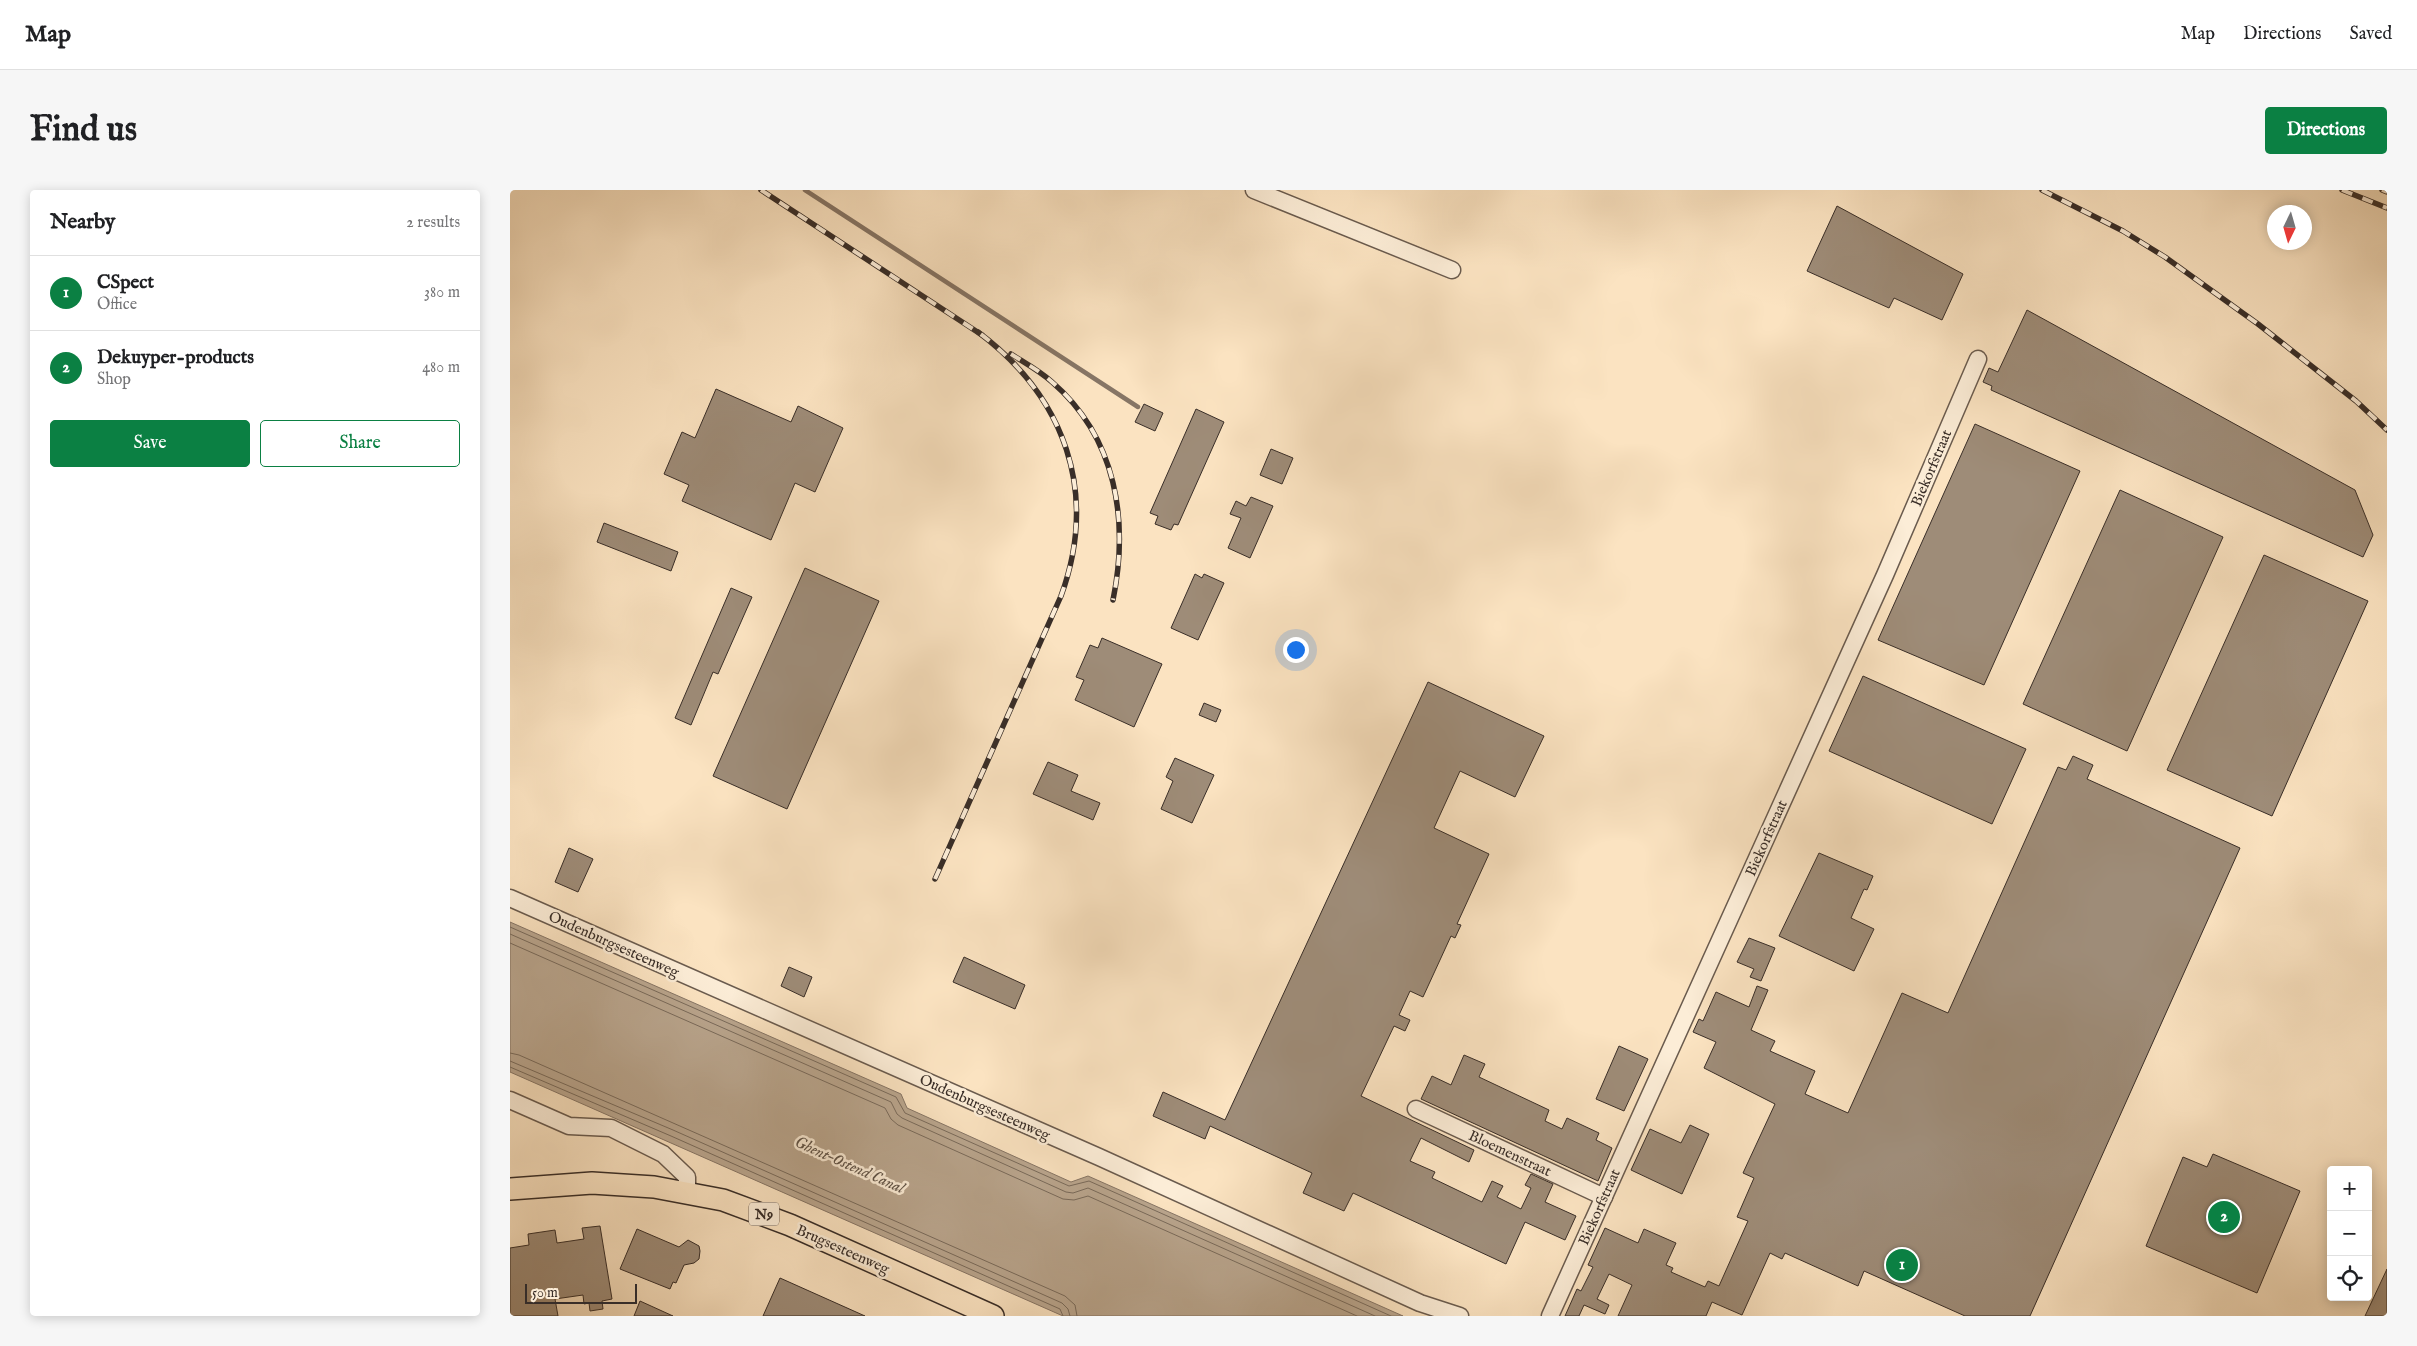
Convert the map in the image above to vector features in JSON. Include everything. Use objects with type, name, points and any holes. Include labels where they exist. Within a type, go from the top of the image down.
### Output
[{"type":"main road","name":"Brugsesteenweg","points":[[510,1189],[592,1184],[654,1187],[687,1192],[760,1212],[993,1316]]},
{"type":"street","points":[[1254,190],[1452,270]]},
{"type":"street","name":"Biekorfstraat","points":[[1550,1316],[1885,575],[1978,360]]},
{"type":"street","name":"Oudenburgsesteenweg","points":[[510,898],[1090,1153],[1420,1303],[1460,1316]]},
{"type":"street","points":[[510,1100],[569,1126],[611,1128],[663,1154],[687,1177],[687,1192]]},
{"type":"street","name":"Bloemenstraat","points":[[1416,1110],[1604,1197]]},
{"type":"water","name":"Ghent–Ostend Canal","points":[[510,922],[901,1094],[907,1108],[1071,1182],[1088,1176],[1403,1316],[1063,1316],[510,1072]]},
{"type":"building","points":[[1837,206],[1963,274],[1942,320],[1894,298],[1889,308],[1807,271]]},
{"type":"building","points":[[2027,310],[2355,490],[2373,535],[2363,557],[1991,390],[1992,386],[1983,382],[1989,368],[1998,372]]},
{"type":"building","points":[[716,389],[791,422],[798,406],[843,428],[815,492],[795,483],[771,540],[682,501],[689,485],[664,474],[682,432],[695,438]]},
{"type":"building","points":[[1144,404],[1163,413],[1155,431],[1135,422]]},
{"type":"building","points":[[1196,409],[1224,422],[1178,525],[1174,524],[1171,530],[1155,524],[1158,516],[1150,513]]},
{"type":"building","points":[[1975,424],[2080,471],[1984,685],[1878,640]]},
{"type":"building","points":[[1271,449],[1293,458],[1282,484],[1260,475]]},
{"type":"building","points":[[2120,490],[2223,537],[2127,751],[2023,704]]},
{"type":"building","points":[[1251,497],[1273,506],[1250,558],[1228,548],[1241,518],[1230,514],[1236,501],[1246,506]]},
{"type":"building","points":[[604,523],[678,552],[671,571],[597,542]]},
{"type":"building","points":[[2264,555],[2368,601],[2272,816],[2167,770]]},
{"type":"building","points":[[805,568],[879,601],[787,809],[713,776]]},
{"type":"building","points":[[1195,574],[1202,578],[1204,574],[1224,583],[1198,640],[1171,628]]},
{"type":"building","points":[[731,588],[752,597],[718,674],[713,672],[691,725],[675,718]]},
{"type":"building","points":[[1102,638],[1162,664],[1134,727],[1075,700],[1084,680],[1076,677],[1090,645],[1098,648]]},
{"type":"building","points":[[1863,676],[2026,749],[1992,824],[1829,751]]},
{"type":"building","points":[[1428,682],[1544,736],[1515,797],[1460,771],[1434,828],[1489,854],[1457,924],[1461,925],[1455,938],[1451,936],[1423,997],[1410,991],[1399,1015],[1410,1020],[1405,1031],[1394,1026],[1361,1096],[1474,1150],[1469,1162],[1421,1138],[1410,1161],[1435,1172],[1432,1178],[1482,1202],[1492,1181],[1503,1186],[1497,1197],[1521,1209],[1531,1188],[1525,1185],[1531,1174],[1553,1184],[1545,1202],[1576,1216],[1565,1240],[1525,1222],[1506,1264],[1353,1193],[1344,1211],[1303,1193],[1312,1173],[1210,1126],[1205,1139],[1153,1116],[1163,1092],[1225,1120]]},
{"type":"building","points":[[1204,703],[1221,710],[1216,722],[1199,715]]},
{"type":"building","points":[[2073,756],[2093,765],[2087,779],[2240,848],[2030,1316],[1965,1316],[1864,1271],[1858,1286],[1785,1253],[1782,1259],[1770,1253],[1742,1315],[1712,1302],[1706,1316],[1618,1316],[1632,1285],[1609,1274],[1597,1299],[1609,1305],[1605,1314],[1584,1305],[1579,1316],[1565,1316],[1577,1289],[1581,1291],[1593,1267],[1588,1265],[1605,1228],[1638,1243],[1644,1229],[1676,1243],[1666,1265],[1673,1268],[1671,1272],[1705,1287],[1708,1281],[1719,1286],[1748,1221],[1737,1217],[1754,1178],[1743,1173],[1775,1104],[1704,1068],[1716,1042],[1693,1032],[1699,1019],[1703,1021],[1716,992],[1749,1007],[1757,986],[1768,990],[1751,1030],[1775,1041],[1770,1051],[1815,1071],[1805,1094],[1848,1113],[1902,993],[1948,1013],[2058,767],[2066,770]]},
{"type":"building","points":[[1175,758],[1214,775],[1192,823],[1161,809],[1173,781],[1166,777]]},
{"type":"building","points":[[1048,762],[1078,775],[1071,791],[1100,803],[1093,820],[1033,794]]},
{"type":"building","points":[[569,848],[593,859],[578,892],[555,882]]},
{"type":"building","points":[[1819,853],[1873,876],[1867,890],[1864,889],[1851,918],[1874,929],[1854,971],[1779,936]]},
{"type":"building","points":[[1749,938],[1775,948],[1761,981],[1750,977],[1754,969],[1737,962]]},
{"type":"building","points":[[964,957],[1025,985],[1015,1009],[953,982]]},
{"type":"building","points":[[789,967],[812,977],[804,997],[781,986]]},
{"type":"building","points":[[1619,1046],[1648,1059],[1624,1111],[1596,1099]]},
{"type":"building","points":[[1464,1055],[1485,1064],[1479,1077],[1549,1110],[1545,1121],[1562,1129],[1567,1118],[1599,1133],[1596,1140],[1612,1148],[1598,1181],[1421,1099],[1432,1076],[1451,1085]]},
{"type":"building","points":[[1690,1125],[1709,1134],[1682,1194],[1631,1170],[1650,1129],[1681,1143]]},
{"type":"building","points":[[2213,1154],[2300,1191],[2257,1293],[2146,1246],[2183,1157],[2207,1167]]},
{"type":"building","points":[[600,1226],[612,1299],[602,1301],[603,1309],[590,1311],[589,1303],[584,1304],[583,1295],[555,1299],[558,1316],[510,1316],[510,1248],[529,1245],[528,1234],[555,1230],[557,1243],[584,1239],[582,1228]]},
{"type":"building","points":[[637,1229],[679,1247],[688,1240],[699,1246],[699,1259],[694,1263],[684,1265],[676,1283],[673,1282],[670,1289],[620,1269]]},
{"type":"building","points":[[2387,1269],[2387,1316],[2365,1316]]},
{"type":"building","points":[[780,1278],[865,1316],[763,1316]]},
{"type":"building","points":[[640,1301],[673,1316],[634,1316]]},
{"type":"waterway","points":[[805,190],[1138,407]]},
{"type":"railway","points":[[761,190],[982,335]]},
{"type":"railway","points":[[2042,190],[2123,231],[2165,257],[2258,324],[2356,401],[2387,430]]},
{"type":"railway","points":[[2342,190],[2387,208]]},
{"type":"railway","points":[[2382,190],[2387,192]]},
{"type":"railway","points":[[935,879],[1061,596],[1072,557],[1076,520],[1074,484],[1066,449],[1053,417],[1033,386],[1008,358],[978,332]]},
{"type":"railway","points":[[1011,354],[1047,378],[1074,404],[1091,429],[1104,455],[1113,482],[1118,511],[1118,570],[1113,600]]},
{"type":"place","name":"Dekuyper-products","points":[[2224,1217]]},
{"type":"place","name":"CSpect","points":[[1902,1265]]}]
